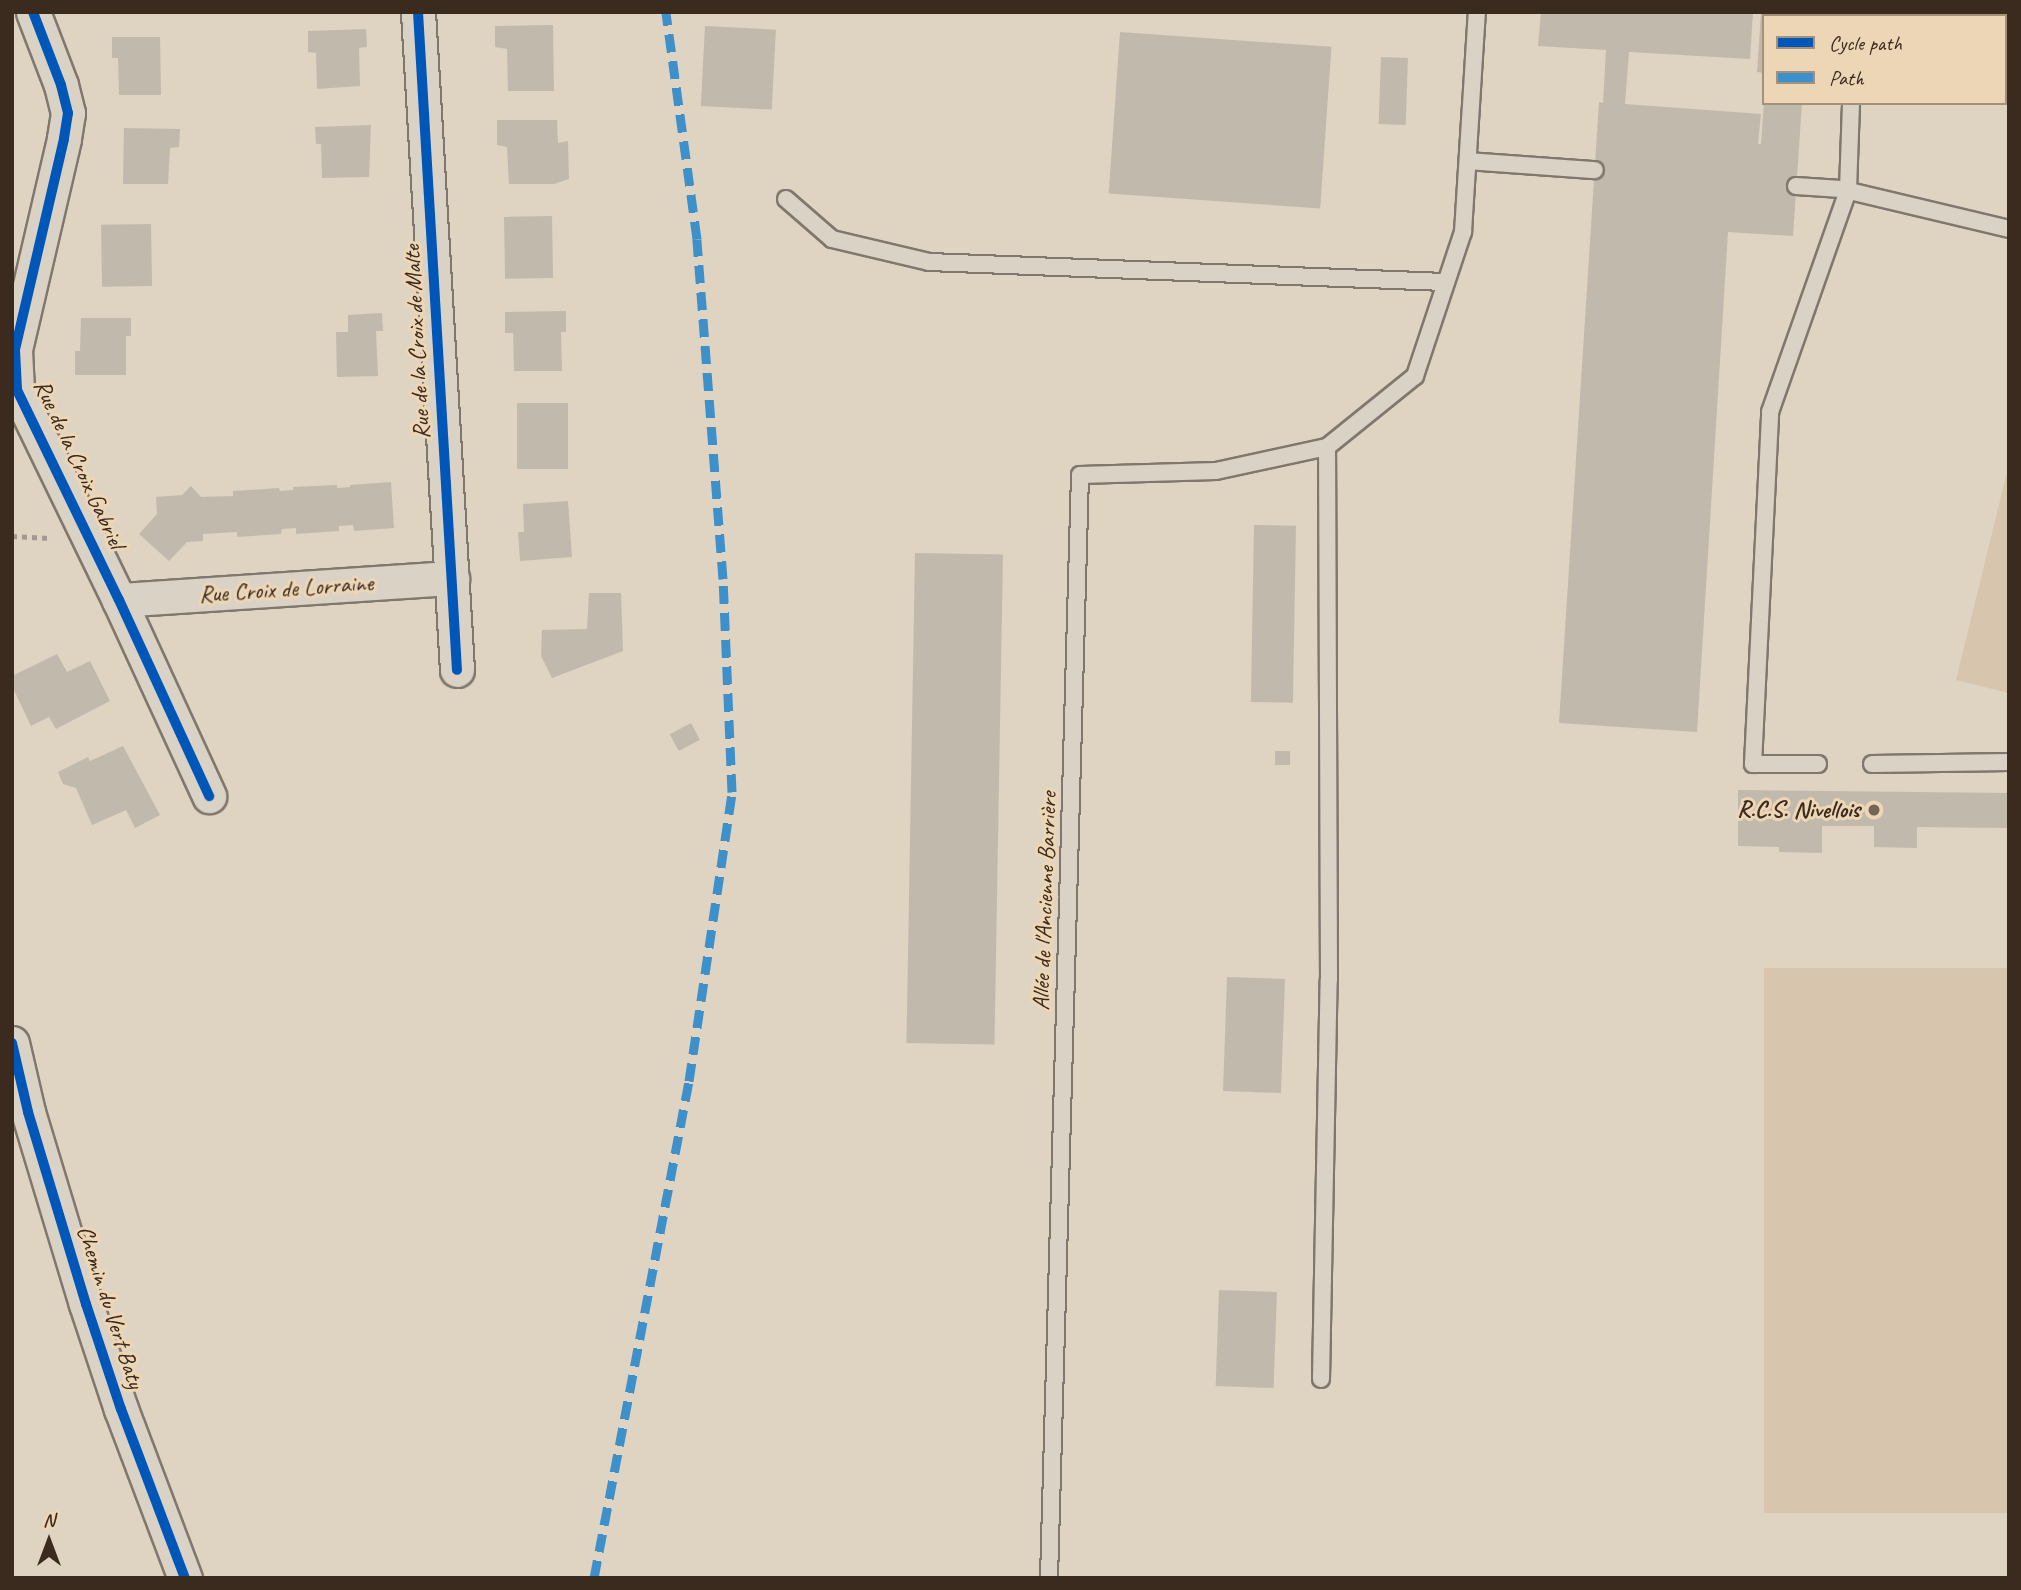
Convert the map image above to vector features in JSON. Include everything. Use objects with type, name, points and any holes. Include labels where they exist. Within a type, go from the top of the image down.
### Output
[{"type":"street","name":"Rue de la Croix Gabriel","points":[[33,12],[61,85],[68,113],[15,350],[17,390],[119,600],[209,796]]},
{"type":"street","name":"Rue de la Croix de Malte","points":[[418,12],[457,670]]},
{"type":"street","name":"Rue Croix de Lorraine","points":[[119,600],[452,578]]},
{"type":"street","name":"Chemin du Vert Baty","points":[[12,1043],[28,1112],[86,1304],[125,1421],[185,1578]]},
{"type":"lane","name":"Allée de l'Ancienne Barrière","points":[[1049,1578],[1080,475],[1216,471],[1327,447],[1415,376],[1463,232],[1472,13]]},
{"type":"lane","points":[[1818,764],[1752,764],[1770,412],[1848,190],[1851,105]]},
{"type":"lane","points":[[1468,160],[1595,170]]},
{"type":"lane","points":[[1796,186],[1848,190],[2009,229]]},
{"type":"lane","points":[[786,199],[832,239],[929,262],[1446,282]]},
{"type":"lane","points":[[1321,1379],[1329,980],[1327,447]]},
{"type":"lane","points":[[1872,764],[2009,762]]},
{"type":"shaded area","points":[[2009,464],[2009,693],[1956,680]]},
{"type":"shaded area","points":[[1764,968],[2009,968],[2009,1513],[1764,1513]]},
{"type":"building","points":[[1541,12],[1753,12],[1750,59],[1629,52],[1625,104],[1761,114],[1758,144],[1761,144],[1764,105],[1802,105],[1793,236],[1728,232],[1697,732],[1559,723],[1599,102],[1603,103],[1606,50],[1538,46]]},
{"type":"building","points":[[1761,12],[1807,12],[1762,14],[1762,73],[1757,72]]},
{"type":"building","points":[[553,25],[554,91],[508,91],[507,49],[495,47],[495,26]]},
{"type":"building","points":[[705,26],[776,30],[772,110],[701,106]]},
{"type":"building","points":[[366,29],[367,47],[359,48],[360,86],[317,89],[316,53],[308,52],[308,31]]},
{"type":"building","points":[[1120,32],[1331,47],[1320,208],[1109,194]]},
{"type":"building","points":[[112,37],[160,37],[161,95],[119,95],[118,58],[112,58]]},
{"type":"building","points":[[1381,57],[1408,58],[1406,125],[1379,124]]},
{"type":"building","points":[[497,120],[557,120],[558,143],[568,141],[569,179],[554,184],[509,184],[507,147],[497,145]]},
{"type":"building","points":[[371,125],[369,177],[322,178],[321,144],[316,144],[315,127]]},
{"type":"building","points":[[124,128],[180,129],[179,147],[170,148],[168,184],[123,184]]},
{"type":"building","points":[[552,216],[553,278],[505,279],[504,217]]},
{"type":"building","points":[[151,224],[152,286],[102,287],[101,225]]},
{"type":"building","points":[[566,311],[566,332],[561,332],[562,371],[514,371],[513,333],[505,333],[505,312]]},
{"type":"building","points":[[382,313],[383,331],[376,331],[378,376],[337,377],[336,332],[348,332],[348,315]]},
{"type":"building","points":[[81,318],[131,318],[131,336],[126,336],[126,375],[75,375],[75,351],[80,351]]},
{"type":"building","points":[[517,403],[568,403],[568,469],[517,469]]},
{"type":"building","points":[[391,482],[394,528],[354,531],[353,525],[339,526],[339,531],[296,534],[296,528],[282,529],[281,534],[237,537],[237,532],[203,534],[203,541],[187,542],[169,561],[139,534],[157,514],[156,497],[182,495],[191,486],[201,497],[233,496],[233,491],[279,488],[280,491],[293,490],[293,487],[337,485],[337,488]]},
{"type":"building","points":[[568,501],[572,557],[520,561],[518,532],[524,532],[523,504]]},
{"type":"building","points":[[1254,525],[1296,526],[1293,703],[1251,702]]},
{"type":"building","points":[[915,553],[1003,555],[994,1044],[906,1043]]},
{"type":"building","points":[[589,593],[621,593],[623,651],[552,678],[541,656],[542,630],[587,629]]},
{"type":"building","points":[[57,654],[67,672],[90,661],[110,701],[56,729],[49,717],[31,726],[12,686],[12,676]]},
{"type":"building","points":[[691,723],[700,740],[679,751],[670,734]]},
{"type":"building","points":[[123,746],[160,815],[135,828],[126,810],[92,825],[76,788],[63,784],[58,772],[88,757],[90,761]]},
{"type":"building","points":[[1275,751],[1290,751],[1290,765],[1275,765]]},
{"type":"building","name":"R.C.S. Nivellois","points":[[1738,790],[2009,793],[2009,828],[1917,827],[1917,848],[1874,847],[1874,826],[1822,826],[1822,853],[1779,852],[1779,847],[1738,846]]},
{"type":"building","points":[[1227,977],[1285,979],[1281,1093],[1223,1091]]},
{"type":"building","points":[[1219,1290],[1277,1292],[1274,1388],[1216,1386]]},
{"type":"marked path","points":[[594,1578],[689,1081],[732,792],[723,579],[697,239],[666,12]]},
{"type":"cycle path","points":[[33,12],[61,85],[68,113],[15,350],[17,390],[119,600],[209,796]]},
{"type":"cycle path","points":[[418,12],[457,670]]},
{"type":"cycle path","points":[[12,1043],[28,1112],[86,1304],[121,1409],[185,1578]]},
{"type":"place","name":"R.C.S. Nivellois","points":[[1874,810]]}]
